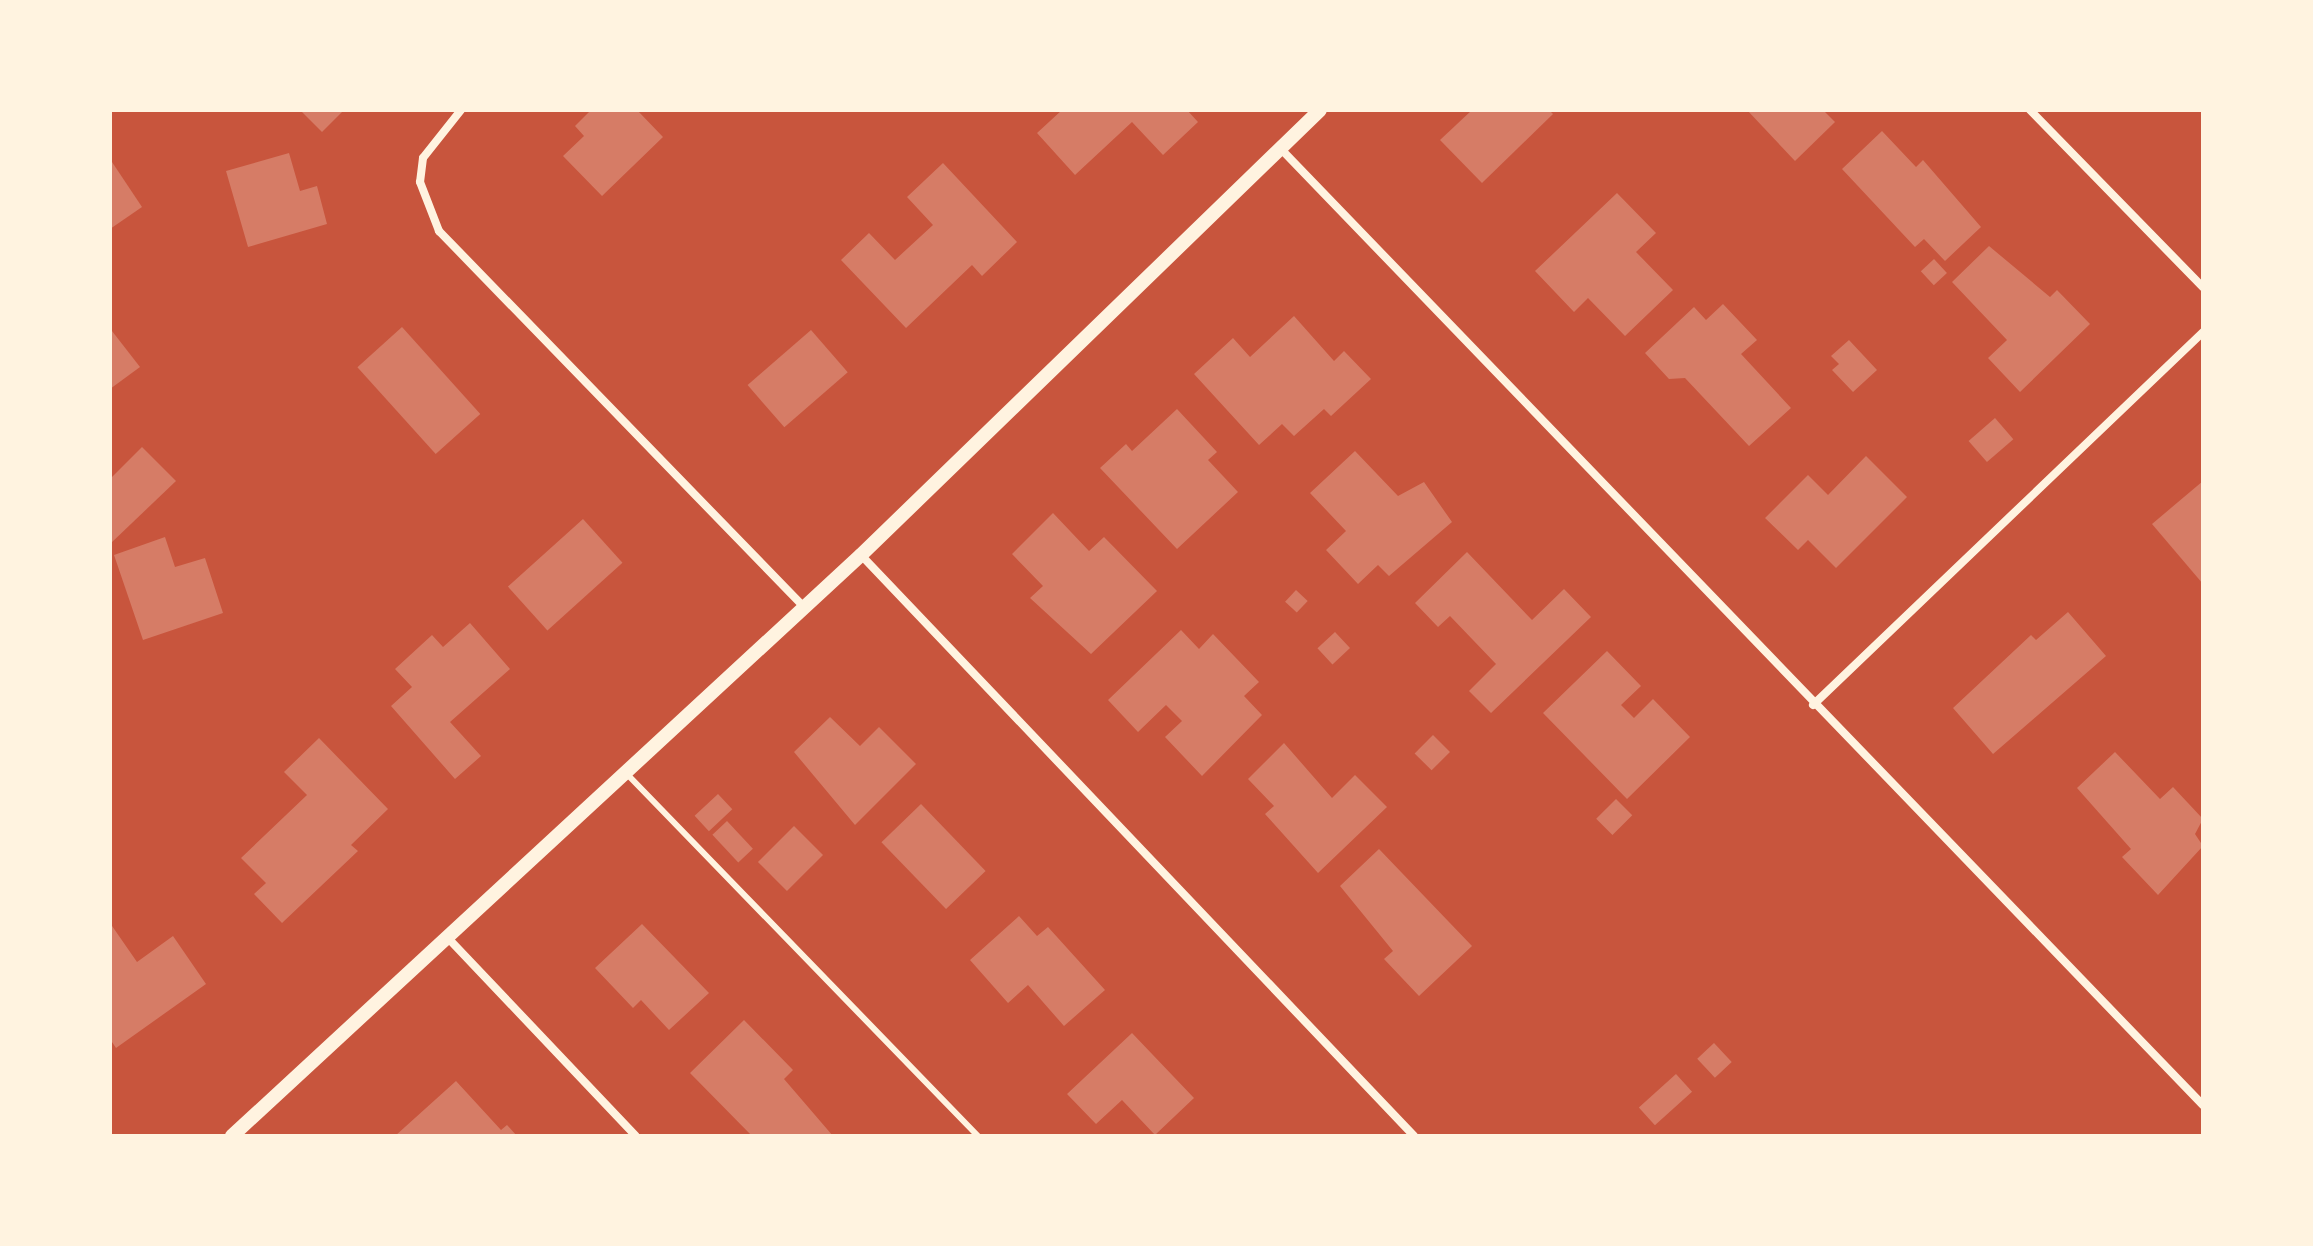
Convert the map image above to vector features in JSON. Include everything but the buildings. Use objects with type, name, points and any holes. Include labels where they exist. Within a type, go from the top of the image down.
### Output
[{"type":"street","points":[[461,110],[423,158],[420,182],[446,240],[804,607]]},
{"type":"street","points":[[232,1136],[861,555],[1320,110]]},
{"type":"street","points":[[2030,110],[2203,287]]},
{"type":"street","points":[[1280,148],[1813,705],[2203,1105]]},
{"type":"street","points":[[1813,705],[2203,332]]},
{"type":"street","points":[[861,555],[1414,1136]]},
{"type":"street","points":[[447,937],[636,1136]]},
{"type":"lane","points":[[625,772],[978,1136]]}]
